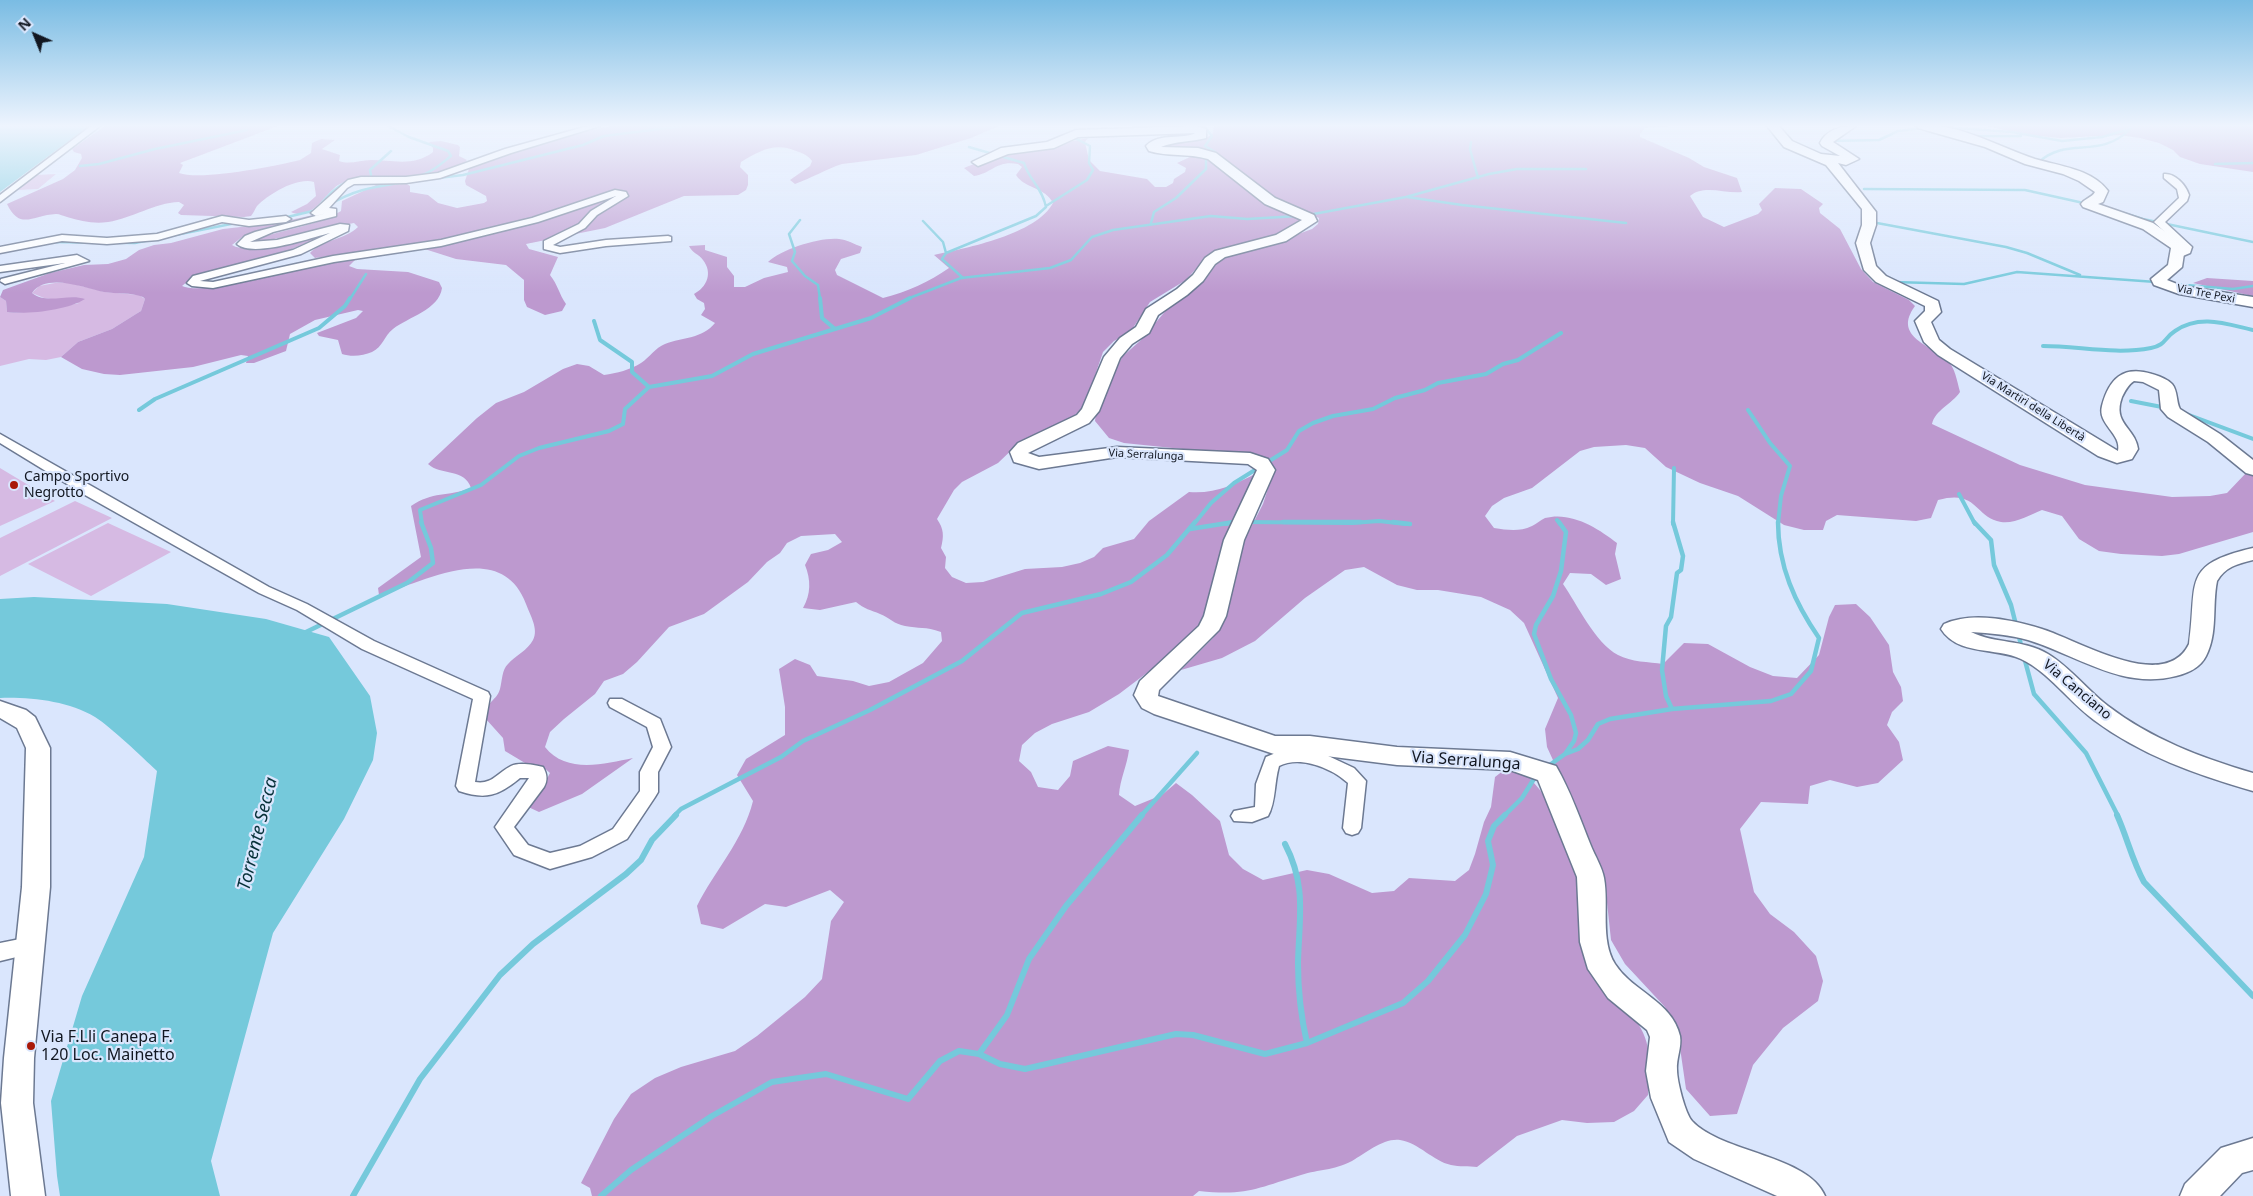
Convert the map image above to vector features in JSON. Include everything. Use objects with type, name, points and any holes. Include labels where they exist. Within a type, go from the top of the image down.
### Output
[{"type":"street","points":[[0,199],[23,182]]},
{"type":"street","points":[[322,210],[344,186],[352,182]]},
{"type":"street","name":"Via Serralunga","points":[[1245,182],[1270,201],[1309,218],[1310,221],[1281,238],[1220,254],[1210,261],[1198,278],[1182,292],[1151,312],[1143,330],[1126,341],[1112,357],[1090,411],[1083,419],[1038,439],[1019,452],[1021,458],[1040,463],[1117,452],[1250,460],[1261,463],[1266,470],[1234,540],[1215,616],[1208,630],[1148,687],[1146,695],[1150,702],[1162,708],[1274,745],[1318,751],[1510,761],[1546,773],[1555,787],[1590,877],[1594,942],[1602,970],[1618,989],[1658,1021],[1665,1037],[1660,1071],[1667,1098],[1680,1131],[1705,1148],[1780,1179],[1808,1196]]},
{"type":"street","name":"Via Martiri della Libertà","points":[[1843,182],[1871,214],[1868,235],[1863,243],[1869,267],[1881,279],[1933,304],[1933,312],[1923,321],[1932,342],[1944,352],[2104,452],[2117,456],[2126,455],[2129,449],[2126,440],[2110,416],[2111,404],[2128,377],[2138,376],[2150,379],[2165,387],[2168,393],[2170,409],[2174,413],[2214,438],[2253,469]]},
{"type":"street","points":[[2089,182],[2102,191],[2098,199],[2088,204],[2128,217],[2157,230],[2170,238],[2178,247],[2178,255],[2186,251],[2187,247],[2159,222],[2184,199],[2182,187],[2175,182]]},
{"type":"street","points":[[0,250],[62,238],[107,241],[158,237],[222,219],[249,223],[288,219],[322,210],[333,211],[333,214],[324,219],[264,232],[245,239],[242,244],[260,246],[346,227],[297,252],[197,278],[192,284],[213,285],[260,274],[309,266],[333,259],[449,242],[535,220],[615,193],[623,194],[594,213],[582,226],[548,243],[548,247],[560,250],[606,243],[668,239]]},
{"type":"street","name":"Via Tre Pexi","points":[[2178,255],[2175,267],[2158,279],[2159,282],[2179,290],[2253,302]]},
{"type":"street","points":[[0,269],[77,258],[84,261],[5,281]]},
{"type":"street","points":[[0,438],[90,492],[264,590],[302,607],[368,645],[439,674],[482,696],[465,786],[478,791],[495,787],[516,771],[537,772],[538,782],[504,827],[521,850],[550,860],[585,852],[620,834],[648,792],[649,772],[662,747],[654,723],[616,703]]},
{"type":"street","name":"Via Canciano","points":[[2253,554],[2221,564],[2210,574],[2204,595],[2201,645],[2195,655],[2179,667],[2160,672],[2143,672],[2108,664],[2022,631],[1968,625],[1961,625],[1952,629],[1969,639],[2003,645],[2028,653],[2063,675],[2098,710],[2126,730],[2174,755],[2253,782]]},
{"type":"street","points":[[0,710],[18,716],[27,723],[38,748],[36,887],[9,1104],[28,1196]]},
{"type":"street","name":"Via Serralunga","points":[[1240,816],[1252,815],[1262,811],[1265,802],[1265,784],[1272,762],[1282,756],[1318,751]]},
{"type":"street","name":"Via Serralunga","points":[[1318,751],[1321,761],[1352,775],[1357,780],[1352,828]]},
{"type":"street","points":[[0,952],[30,946]]},
{"type":"street","points":[[2197,1196],[2232,1159],[2253,1154]]},
{"type":"shaded area","points":[[28,182],[47,182],[38,189],[18,190]]},
{"type":"shaded area","points":[[57,182],[301,182],[276,192],[262,201],[251,216],[244,217],[181,215],[178,213],[184,205],[179,202],[161,205],[103,223],[82,221],[59,214],[28,220],[17,217],[7,204]]},
{"type":"shaded area","points":[[314,182],[347,182],[338,185],[311,210],[298,214],[291,212],[307,204],[316,196]]},
{"type":"shaded area","points":[[465,182],[748,182],[746,190],[738,195],[684,196],[605,228],[526,244],[529,249],[558,257],[550,275],[566,304],[562,311],[545,315],[527,307],[524,300],[524,280],[506,265],[456,259],[409,244],[315,258],[310,253],[315,248],[353,231],[358,227],[354,223],[254,243],[252,241],[320,221],[341,211],[342,201],[376,185],[407,184],[410,186],[410,192],[428,195],[438,203],[457,208],[487,201],[486,196],[466,185]]},
{"type":"shaded area","points":[[1022,182],[1150,182],[1155,187],[1166,187],[1173,182],[1243,182],[1303,221],[1275,237],[1208,255],[1186,280],[1150,302],[1131,331],[1114,341],[1103,352],[1085,405],[1070,420],[1021,441],[998,463],[962,482],[954,490],[937,519],[943,533],[941,548],[946,557],[945,568],[952,577],[966,583],[983,582],[1025,569],[1062,567],[1080,563],[1094,557],[1103,548],[1134,539],[1149,521],[1189,492],[1207,492],[1224,488],[1257,473],[1205,622],[1177,650],[1119,694],[1089,712],[1052,724],[1035,733],[1022,745],[1019,761],[1031,772],[1038,787],[1058,790],[1070,776],[1073,761],[1108,746],[1129,750],[1119,795],[1135,806],[1162,795],[1176,783],[1220,821],[1229,855],[1243,869],[1263,880],[1307,870],[1329,874],[1372,893],[1394,891],[1409,878],[1455,881],[1469,870],[1484,822],[1491,807],[1495,777],[1508,767],[1528,776],[1540,790],[1562,824],[1630,1013],[1638,1023],[1647,1042],[1649,1061],[1648,1095],[1634,1111],[1614,1122],[1587,1123],[1562,1120],[1517,1136],[1477,1167],[1454,1166],[1444,1163],[1407,1142],[1394,1140],[1387,1141],[1338,1167],[1308,1173],[1252,1190],[1241,1192],[1199,1191],[1193,1196],[592,1196],[590,1188],[581,1183],[614,1119],[631,1094],[655,1078],[681,1067],[735,1051],[757,1036],[805,997],[822,979],[831,921],[844,902],[830,890],[786,907],[765,904],[723,929],[701,924],[697,906],[743,829],[753,801],[737,775],[746,759],[785,735],[785,707],[779,669],[795,659],[810,665],[817,676],[853,681],[869,686],[889,682],[923,663],[942,641],[941,632],[901,625],[856,602],[820,610],[803,608],[808,597],[809,587],[805,565],[811,554],[828,550],[842,542],[835,534],[801,536],[787,543],[780,553],[767,562],[748,582],[704,614],[669,627],[637,662],[623,674],[604,681],[595,694],[550,732],[545,747],[564,761],[586,765],[610,763],[633,758],[582,794],[539,812],[524,805],[541,790],[550,773],[542,766],[525,763],[505,751],[503,738],[485,718],[490,703],[500,689],[506,666],[528,647],[535,636],[532,617],[514,584],[499,573],[481,569],[460,570],[379,595],[378,588],[421,557],[411,506],[426,498],[471,488],[464,478],[433,468],[428,464],[477,418],[496,403],[524,392],[563,369],[577,364],[589,366],[604,375],[623,371],[641,363],[661,346],[698,335],[710,328],[715,323],[701,315],[705,309],[704,303],[697,299],[694,294],[705,284],[708,270],[700,256],[689,246],[705,245],[705,250],[727,257],[727,267],[734,276],[734,287],[745,287],[764,278],[788,272],[787,267],[768,262],[792,248],[822,240],[845,240],[862,247],[860,253],[841,259],[835,270],[837,275],[883,298],[918,286],[949,268],[934,255],[1000,238],[1032,223],[1045,214],[1053,203],[1045,194]]},
{"type":"shaded area","points":[[1253,182],[1738,182],[1742,192],[1708,190],[1696,192],[1690,196],[1703,217],[1724,227],[1758,214],[1762,210],[1759,204],[1775,188],[1801,189],[1823,204],[1819,208],[1820,213],[1840,229],[1861,269],[1873,282],[1909,300],[1915,306],[1909,316],[1908,325],[1910,332],[1923,344],[1947,360],[1952,366],[1960,392],[1940,411],[1932,424],[2020,465],[2085,485],[2172,497],[2210,496],[2227,493],[2246,473],[2253,476],[2253,532],[2179,554],[2162,556],[2121,554],[2099,551],[2079,539],[2062,516],[2042,510],[2017,520],[2001,522],[1985,515],[1974,505],[1961,498],[1938,500],[1931,518],[1916,521],[1837,515],[1826,521],[1823,530],[1804,530],[1784,525],[1738,496],[1700,483],[1666,467],[1645,448],[1626,445],[1594,447],[1580,451],[1532,488],[1504,498],[1492,506],[1485,516],[1494,528],[1518,530],[1532,526],[1545,518],[1565,517],[1584,522],[1617,543],[1615,554],[1621,579],[1606,585],[1591,574],[1570,573],[1563,584],[1594,633],[1610,649],[1623,657],[1663,664],[1684,643],[1708,644],[1750,667],[1773,676],[1797,678],[1819,655],[1829,617],[1835,605],[1856,604],[1870,617],[1889,645],[1893,672],[1901,687],[1903,701],[1892,712],[1887,725],[1899,742],[1903,760],[1878,783],[1857,787],[1830,780],[1810,786],[1808,804],[1761,802],[1740,829],[1754,892],[1770,914],[1794,932],[1816,956],[1823,981],[1818,1001],[1783,1028],[1753,1065],[1737,1114],[1710,1116],[1686,1089],[1678,1034],[1665,1007],[1625,964],[1611,940],[1606,893],[1591,843],[1547,747],[1545,729],[1558,698],[1524,623],[1510,610],[1481,597],[1438,590],[1417,590],[1397,585],[1364,567],[1345,570],[1305,598],[1255,641],[1222,658],[1181,670],[1213,638],[1230,602],[1242,545],[1263,504],[1274,470],[1221,453],[1124,443],[1109,438],[1095,421],[1096,412],[1122,357],[1141,340],[1168,308],[1204,281],[1217,263],[1234,253],[1258,249],[1312,229],[1318,224],[1319,218],[1276,200]]},
{"type":"shaded area","points":[[318,214],[321,217],[242,237],[232,245],[253,249],[297,241],[334,231],[280,254],[194,276],[182,286],[194,288],[234,284],[339,260],[366,257],[355,260],[349,266],[357,269],[408,272],[439,282],[442,288],[440,296],[435,302],[393,329],[376,350],[353,356],[342,354],[338,340],[319,336],[317,333],[356,318],[363,311],[358,310],[315,320],[290,334],[286,351],[254,363],[246,363],[248,356],[241,355],[193,367],[120,375],[104,374],[82,369],[61,357],[78,342],[112,329],[141,311],[145,299],[143,297],[104,292],[66,283],[46,283],[32,293],[51,299],[72,297],[85,299],[58,309],[15,313],[7,312],[6,301],[0,297],[3,290],[50,273],[84,265],[108,264],[126,259],[139,250],[154,245],[171,243],[223,229],[276,223]]},
{"type":"shaded area","points":[[2207,278],[2253,281],[2253,296],[2193,283]]},
{"type":"shaded area","points":[[70,283],[105,292],[139,295],[145,299],[141,311],[112,329],[78,342],[61,357],[46,360],[29,359],[0,366],[0,297],[6,301],[7,312],[14,313],[52,309],[79,303],[44,298],[32,293],[39,286]]},
{"type":"shaded area","name":"Campo Sportivo Negrotto","points":[[0,468],[55,501],[0,526]]},
{"type":"shaded area","points":[[75,501],[112,518],[0,576],[0,538]]},
{"type":"shaded area","points":[[108,523],[171,552],[91,596],[28,564]]},
{"type":"water","points":[[0,182],[14,182],[0,192]]},
{"type":"water","name":"Torrente Secca","points":[[34,597],[167,604],[266,619],[329,637],[370,696],[377,733],[373,760],[344,819],[273,933],[211,1161],[220,1196],[60,1196],[51,1101],[82,996],[144,857],[157,771],[110,728],[95,717],[73,707],[49,701],[0,698],[0,599]]},
{"type":"waterway","points":[[319,210],[318,208],[330,194],[348,182]]},
{"type":"waterway","points":[[329,205],[356,192],[404,182]]},
{"type":"waterway","points":[[946,253],[1036,216],[1046,207],[1042,194],[1034,182]]},
{"type":"waterway","points":[[1046,206],[1084,182]]},
{"type":"waterway","points":[[1151,223],[1154,212],[1176,198],[1193,182]]},
{"type":"waterway","points":[[1308,215],[1406,197],[1461,182]]},
{"type":"waterway","points":[[1864,189],[2025,190],[2088,204]]},
{"type":"waterway","points":[[1407,197],[1626,223]]},
{"type":"waterway","points":[[283,218],[317,210]]},
{"type":"waterway","points":[[2117,211],[2143,219],[2253,242]]},
{"type":"waterway","points":[[963,278],[1050,268],[1071,260],[1092,237],[1113,230],[1211,216],[1247,219],[1298,216]]},
{"type":"waterway","points":[[800,220],[789,234],[795,252],[792,261],[805,276],[818,285],[820,299]]},
{"type":"waterway","points":[[923,221],[943,242],[946,253]]},
{"type":"waterway","points":[[53,242],[135,243],[236,223]]},
{"type":"waterway","points":[[1877,223],[2006,247],[2027,253],[2080,275]]},
{"type":"waterway","points":[[946,253],[942,259],[963,278]]},
{"type":"waterway","points":[[1894,282],[1964,284],[2017,272],[2156,282]]},
{"type":"waterway","points":[[350,299],[366,274]]},
{"type":"waterway","points":[[907,299],[963,278]]},
{"type":"waterway","points":[[2174,284],[2233,289],[2253,286]]},
{"type":"waterway","points":[[139,410],[155,399],[319,328],[345,306],[350,298]]},
{"type":"waterway","points":[[820,298],[822,318],[835,329]]},
{"type":"waterway","points":[[835,329],[871,318],[910,298]]},
{"type":"waterway","points":[[594,321],[600,340],[632,362],[632,372],[649,387]]},
{"type":"waterway","points":[[2043,346],[2124,351],[2151,348],[2160,345],[2171,334],[2184,326],[2204,322],[2223,323],[2253,330]]},
{"type":"waterway","points":[[649,387],[712,376],[753,354],[835,329]]},
{"type":"waterway","points":[[1194,524],[1211,503],[1234,483],[1287,450],[1299,431],[1313,423],[1333,416],[1373,409],[1395,398],[1425,390],[1438,383],[1486,374],[1503,364],[1518,360],[1561,333]]},
{"type":"waterway","points":[[422,524],[420,510],[481,485],[519,456],[539,448],[609,431],[623,424],[625,409],[649,387]]},
{"type":"waterway","points":[[2131,401],[2167,408]]},
{"type":"waterway","points":[[1748,410],[1770,443],[1790,466],[1781,496],[1778,523]]},
{"type":"waterway","points":[[2181,412],[2253,439]]},
{"type":"waterway","points":[[1673,522],[1674,468]]},
{"type":"waterway","points":[[1959,494],[1975,524]]},
{"type":"waterway","points":[[1557,520],[1560,524]]},
{"type":"waterway","points":[[1247,522],[1352,523],[1379,521],[1406,524]]},
{"type":"waterway","points":[[304,633],[407,583],[433,563],[431,548],[421,522]]},
{"type":"waterway","points":[[674,816],[681,809],[781,757],[803,741],[870,710],[962,661],[1022,613],[1101,594],[1131,582],[1167,555],[1195,522]]},
{"type":"waterway","points":[[1190,529],[1234,522]]},
{"type":"waterway","points":[[1226,524],[1236,522]]},
{"type":"waterway","points":[[1283,522],[1361,522]]},
{"type":"waterway","points":[[1393,522],[1410,524]]},
{"type":"waterway","points":[[1559,522],[1566,532],[1561,571],[1553,596],[1536,625],[1534,634],[1551,679],[1571,715],[1576,733],[1574,741],[1565,754]]},
{"type":"waterway","points":[[1672,709],[1666,696],[1662,670],[1666,626],[1671,617],[1677,573],[1681,570],[1683,556],[1673,522]]},
{"type":"waterway","points":[[1974,522],[1991,540],[1994,565],[2011,605],[2022,649]]},
{"type":"waterway","points":[[1672,709],[1771,701],[1791,694],[1811,671],[1819,638],[1795,598],[1781,554],[1778,523]]},
{"type":"waterway","points":[[2024,657],[2034,694],[2086,753],[2118,816]]},
{"type":"waterway","points":[[1565,754],[1578,749],[1588,740],[1598,724],[1610,719],[1672,709]]},
{"type":"waterway","points":[[1141,816],[1197,753]]},
{"type":"waterway","points":[[1547,767],[1565,754]]},
{"type":"waterway","points":[[1307,1043],[1403,1003],[1428,981],[1465,935],[1486,894],[1493,865],[1488,841],[1494,826],[1522,798],[1537,774]]},
{"type":"waterway","points":[[353,1196],[420,1079],[500,975],[533,944],[626,874],[641,860],[652,840],[676,815]]},
{"type":"waterway","points":[[979,1054],[1007,1015],[1029,959],[1066,906],[1142,815]]},
{"type":"waterway","points":[[2117,815],[2144,882],[2253,996]]},
{"type":"waterway","points":[[1285,844],[1292,859],[1299,888],[1299,983],[1307,1043]]},
{"type":"waterway","points":[[979,1054],[1000,1064],[1025,1069],[1176,1034],[1193,1035],[1265,1054],[1307,1043]]},
{"type":"waterway","points":[[601,1196],[631,1170],[712,1116],[772,1082],[826,1074],[908,1099],[940,1061],[959,1051],[979,1054]]},
{"type":"place","name":"Campo Sportivo Negrotto","points":[[14,485]]},
{"type":"place","name":"Via F.Lli Canepa F. 120 Loc. Mainetto","points":[[31,1046]]}]
